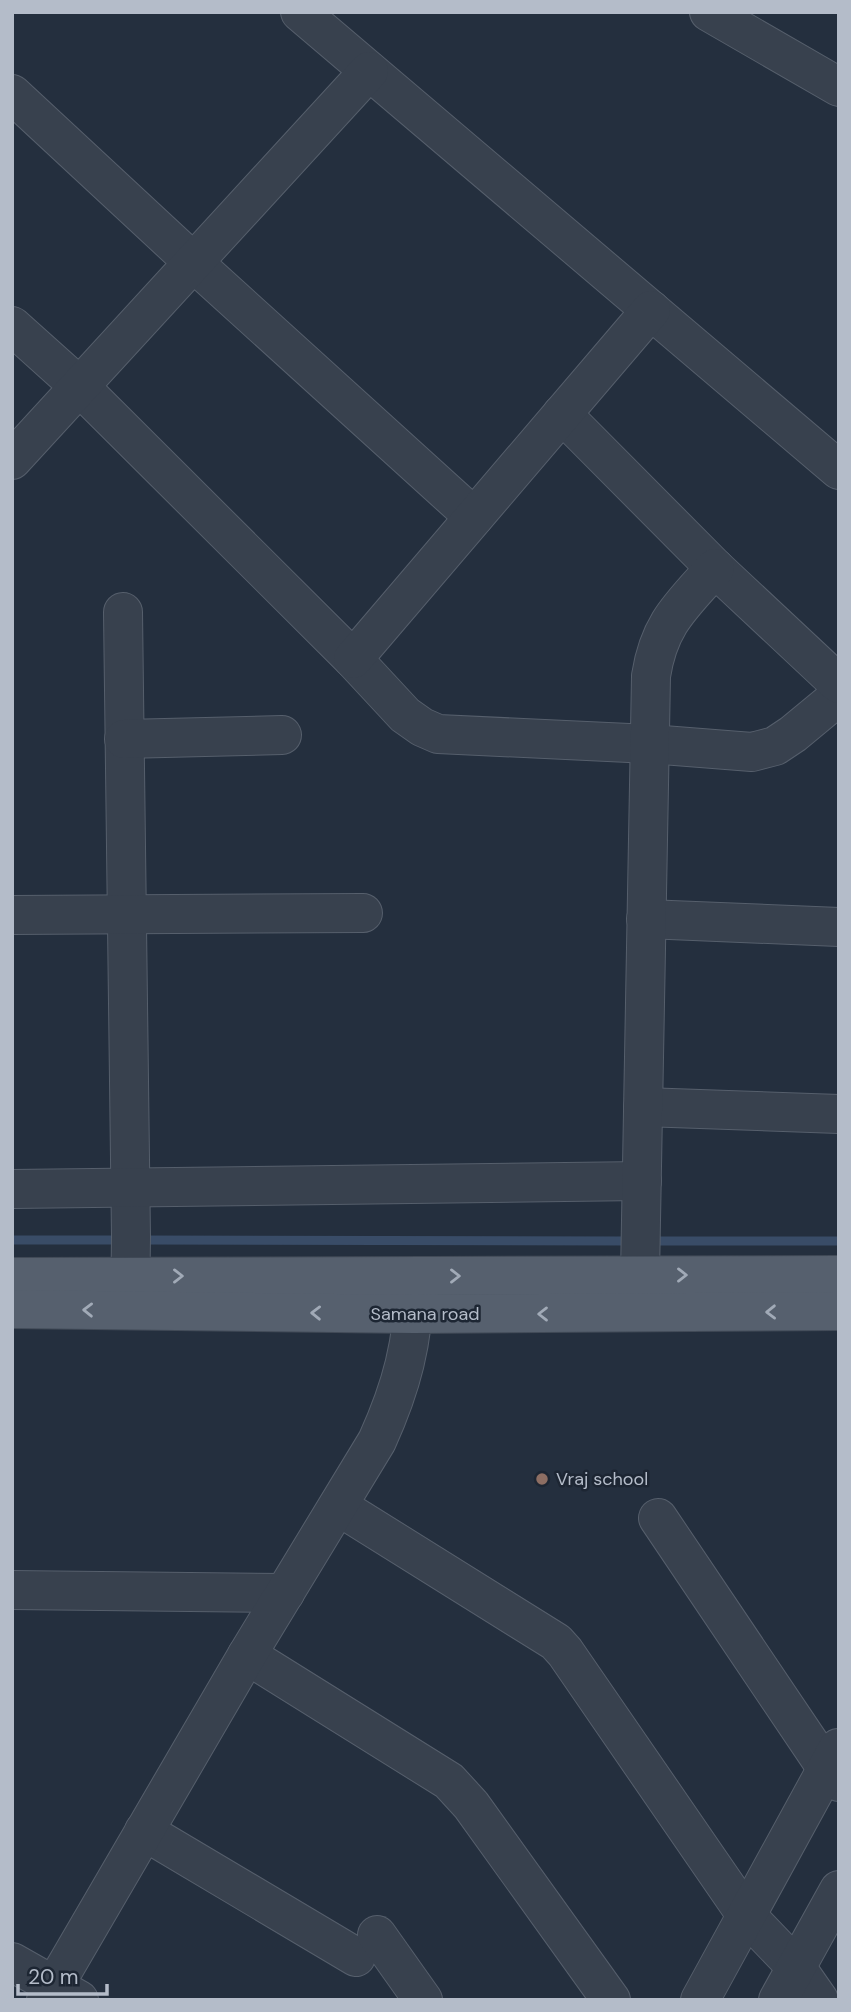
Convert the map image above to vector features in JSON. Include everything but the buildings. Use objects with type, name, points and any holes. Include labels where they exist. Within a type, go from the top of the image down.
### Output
[{"type":"main road","name":"Samana road","points":[[12,1309],[130,1294],[415,1276],[641,1228],[839,1275]]},
{"type":"main road","name":"Samana road","points":[[12,1277],[130,1294],[414,1314],[839,1311]]},
{"type":"street","points":[[300,12],[839,470]]},
{"type":"street","points":[[709,12],[839,87]]},
{"type":"street","points":[[12,460],[369,71]]},
{"type":"street","points":[[12,94],[474,517]]},
{"type":"street","points":[[353,659],[651,310]]},
{"type":"street","points":[[12,326],[80,387],[353,659],[405,715],[422,727],[438,734],[650,744],[752,752],[775,746],[839,696]]},
{"type":"street","points":[[562,414],[715,568],[839,684]]},
{"type":"street","points":[[12,1189],[131,1213],[641,1228],[651,676],[654,654],[674,613],[715,568]]},
{"type":"street","points":[[122,612],[130,1294]]},
{"type":"street","points":[[124,739],[282,735]]},
{"type":"street","points":[[12,915],[363,914]]},
{"type":"street","points":[[646,919],[839,928]]},
{"type":"street","points":[[643,1107],[839,1114]]},
{"type":"street","points":[[12,1962],[60,1995],[144,1831],[377,1441],[394,1404],[407,1360],[414,1314],[415,1276]]},
{"type":"street","points":[[338,1506],[556,1642],[746,1916],[787,1984],[819,2000]]},
{"type":"street","points":[[658,1518],[835,1766],[746,1916],[700,2000]]},
{"type":"street","points":[[12,1590],[285,1593]]},
{"type":"street","points":[[247,1655],[449,1781],[471,1805],[611,2000]]},
{"type":"street","points":[[144,1831],[367,1946],[423,2000]]},
{"type":"street","points":[[787,1984],[839,1890]]},
{"type":"waterway","points":[[12,1240],[122,1240]]},
{"type":"waterway","points":[[140,1240],[633,1241]]},
{"type":"waterway","points":[[651,1241],[839,1241]]},
{"type":"place","name":"Vraj school","points":[[542,1479]]}]
